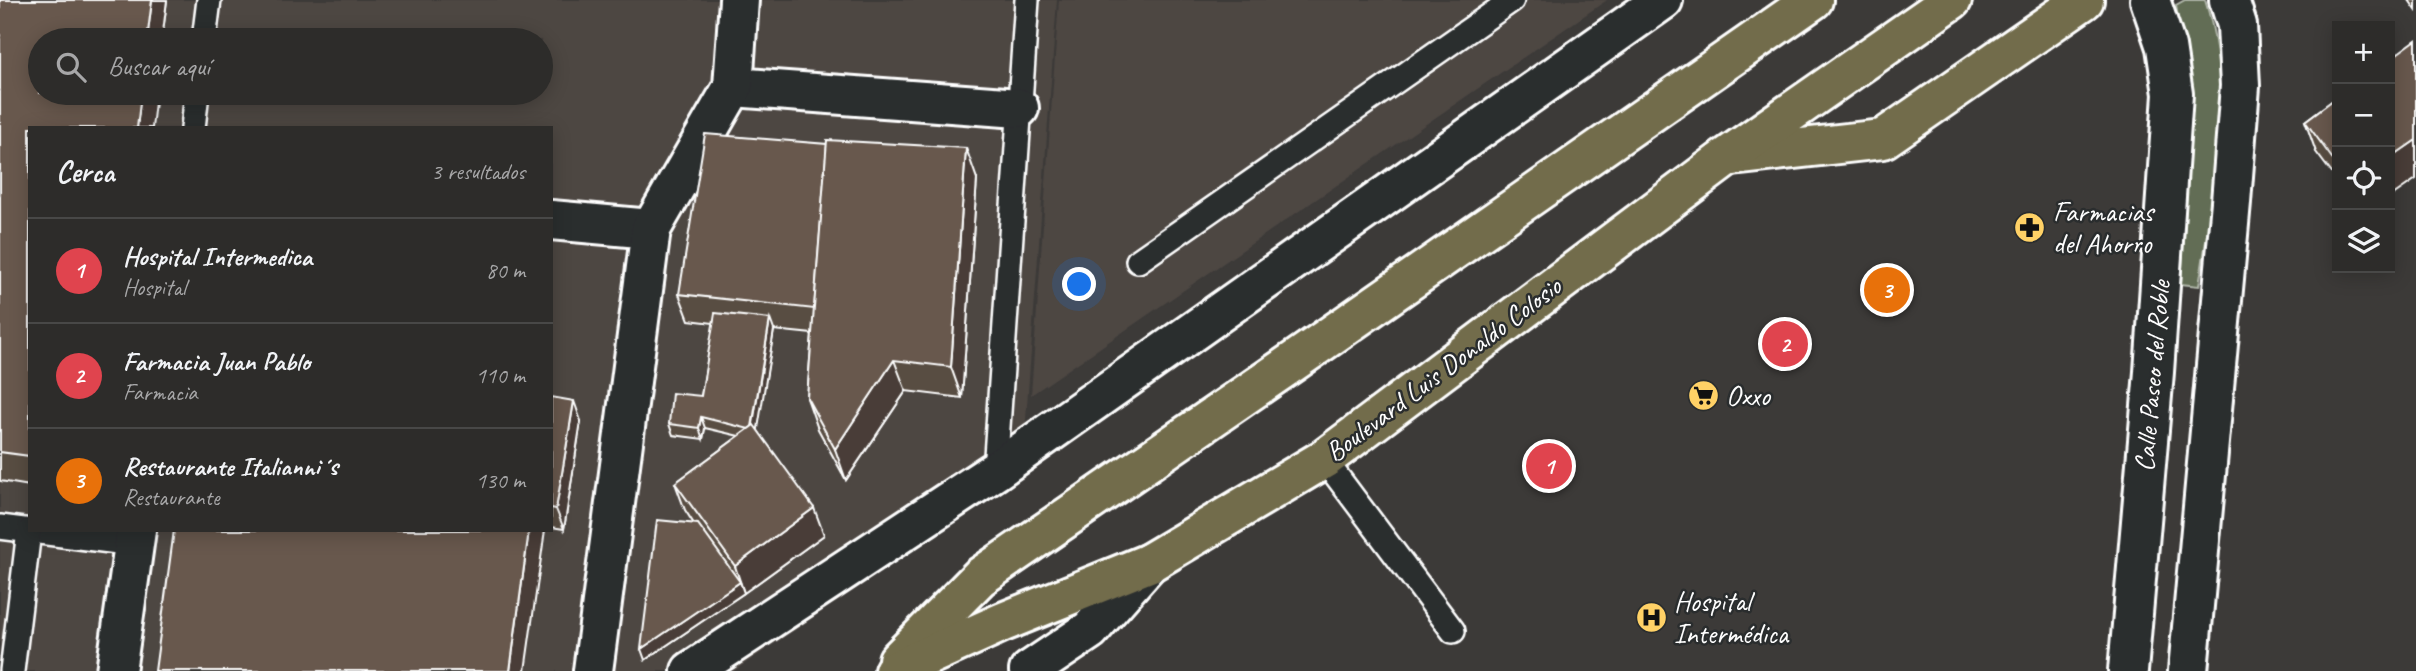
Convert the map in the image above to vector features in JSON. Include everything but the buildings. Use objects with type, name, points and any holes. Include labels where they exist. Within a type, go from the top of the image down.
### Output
[{"type":"main road","points":[[887,671],[980,577],[1812,0]]},
{"type":"main road","name":"Boulevard Luis Donaldo Colosio","points":[[894,671],[1003,621],[1149,563],[1324,459],[1727,156],[1952,0]]},
{"type":"main road","points":[[1727,156],[1883,139],[2084,0]]},
{"type":"street","points":[[593,671],[651,229],[733,87],[739,0]]},
{"type":"street","points":[[691,671],[995,471],[1663,0]]},
{"type":"street","name":"Calle Paseo del Roble","points":[[2128,671],[2154,372],[2173,94],[2166,47],[2150,0]]},
{"type":"street","points":[[2229,0],[2237,25],[2240,86]]},
{"type":"street","points":[[2188,671],[2250,0]]},
{"type":"street","points":[[733,87],[1019,108]]},
{"type":"street","points":[[553,220],[651,229]]},
{"type":"street","points":[[116,671],[135,537]]},
{"type":"street","points":[[1030,671],[1090,630],[1149,563]]},
{"type":"lane","points":[[206,28],[209,0]]},
{"type":"lane","points":[[995,471],[1027,0]]},
{"type":"lane","points":[[1138,261],[1512,0]]},
{"type":"lane","points":[[192,126],[195,105]]},
{"type":"lane","points":[[1324,459],[1454,631]]},
{"type":"lane","points":[[0,527],[28,531]]},
{"type":"lane","points":[[12,671],[29,532]]},
{"type":"lane","points":[[47,532],[135,537]]},
{"type":"shaded area","points":[[0,0],[1057,0],[1025,432],[944,530],[734,671],[0,671]]},
{"type":"shaded area","points":[[1059,0],[1607,0],[1031,395]]},
{"type":"green space","points":[[2185,0],[2205,0],[2219,70],[2219,142],[2199,286],[2181,284],[2188,172],[2189,93],[2176,5]]},
{"type":"place","name":"Farmacias del Ahorro","points":[[2030,227]]},
{"type":"place","name":"Restaurante Italianni´s","points":[[1887,290]]},
{"type":"place","name":"Farmacia Juan Pablo","points":[[1785,344]]},
{"type":"place","name":"Oxxo","points":[[1703,395]]},
{"type":"place","name":"Hospital Intermedica","points":[[1549,466]]},
{"type":"place","name":"Hospital Intermédica","points":[[1651,617]]}]
